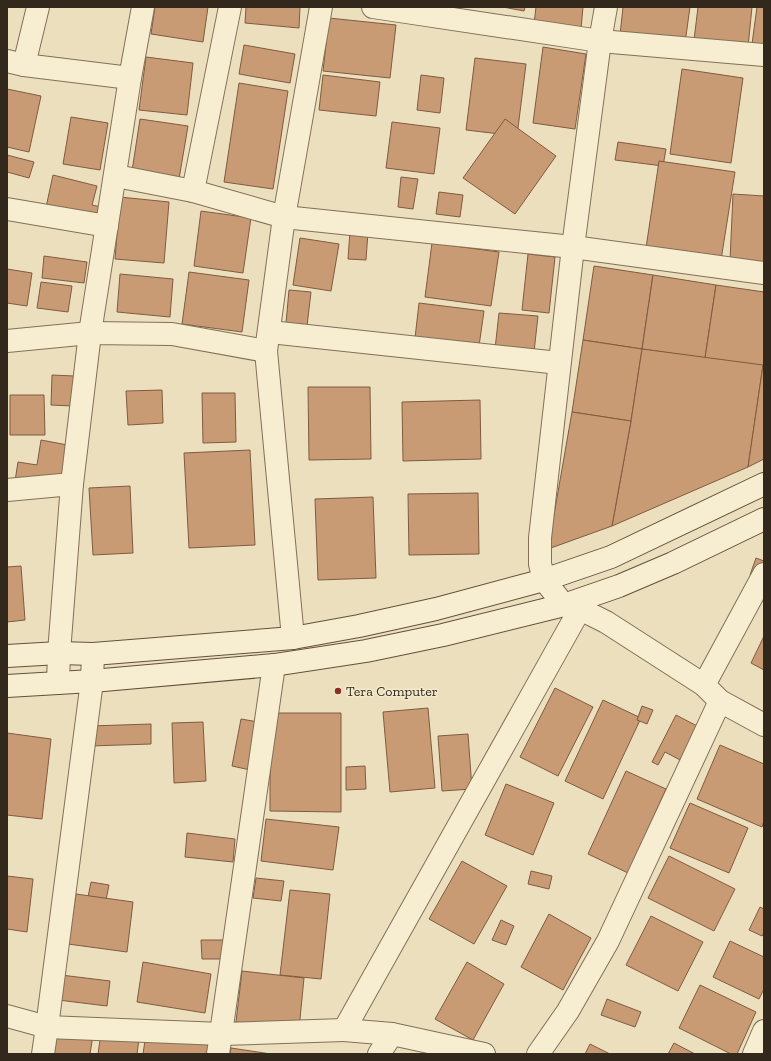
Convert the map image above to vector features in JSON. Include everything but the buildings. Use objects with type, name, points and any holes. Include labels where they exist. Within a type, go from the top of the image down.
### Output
[{"type":"street","points":[[38,7],[16,63],[130,78]]},
{"type":"street","points":[[58,683],[72,484],[90,333],[116,176],[130,78],[143,7]]},
{"type":"street","points":[[193,191],[230,7]]},
{"type":"street","points":[[293,638],[268,341],[284,218],[321,7]]},
{"type":"street","points":[[373,7],[600,41],[764,55]]},
{"type":"street","points":[[606,7],[600,41],[559,363],[540,538],[540,564],[544,580],[572,607],[606,622],[704,685],[720,701],[764,725]]},
{"type":"street","points":[[116,176],[193,191],[284,218],[573,247],[764,273]]},
{"type":"street","points":[[7,209],[108,226]]},
{"type":"street","points":[[7,341],[90,333],[172,334],[559,363]]},
{"type":"street","points":[[7,490],[72,484]]},
{"type":"street","points":[[7,656],[60,653],[93,654],[293,638],[359,626],[436,609],[544,580],[611,557],[764,484]]},
{"type":"street","points":[[7,686],[92,681],[274,665],[366,651],[572,607],[673,563],[764,519]]},
{"type":"street","points":[[704,685],[764,574]]},
{"type":"street","points":[[344,1030],[572,607]]},
{"type":"street","points":[[43,1054],[92,681],[93,654]]},
{"type":"street","points":[[220,1044],[274,665]]},
{"type":"street","points":[[538,1054],[568,1010],[608,941],[720,701]]},
{"type":"street","points":[[7,1016],[47,1027],[220,1044],[344,1030],[392,1034],[484,1054]]},
{"type":"street","points":[[754,1054],[764,1031]]},
{"type":"street","points":[[379,1054],[392,1034]]},
{"type":"place","name":"Tera Computer","points":[[338,691]]}]
